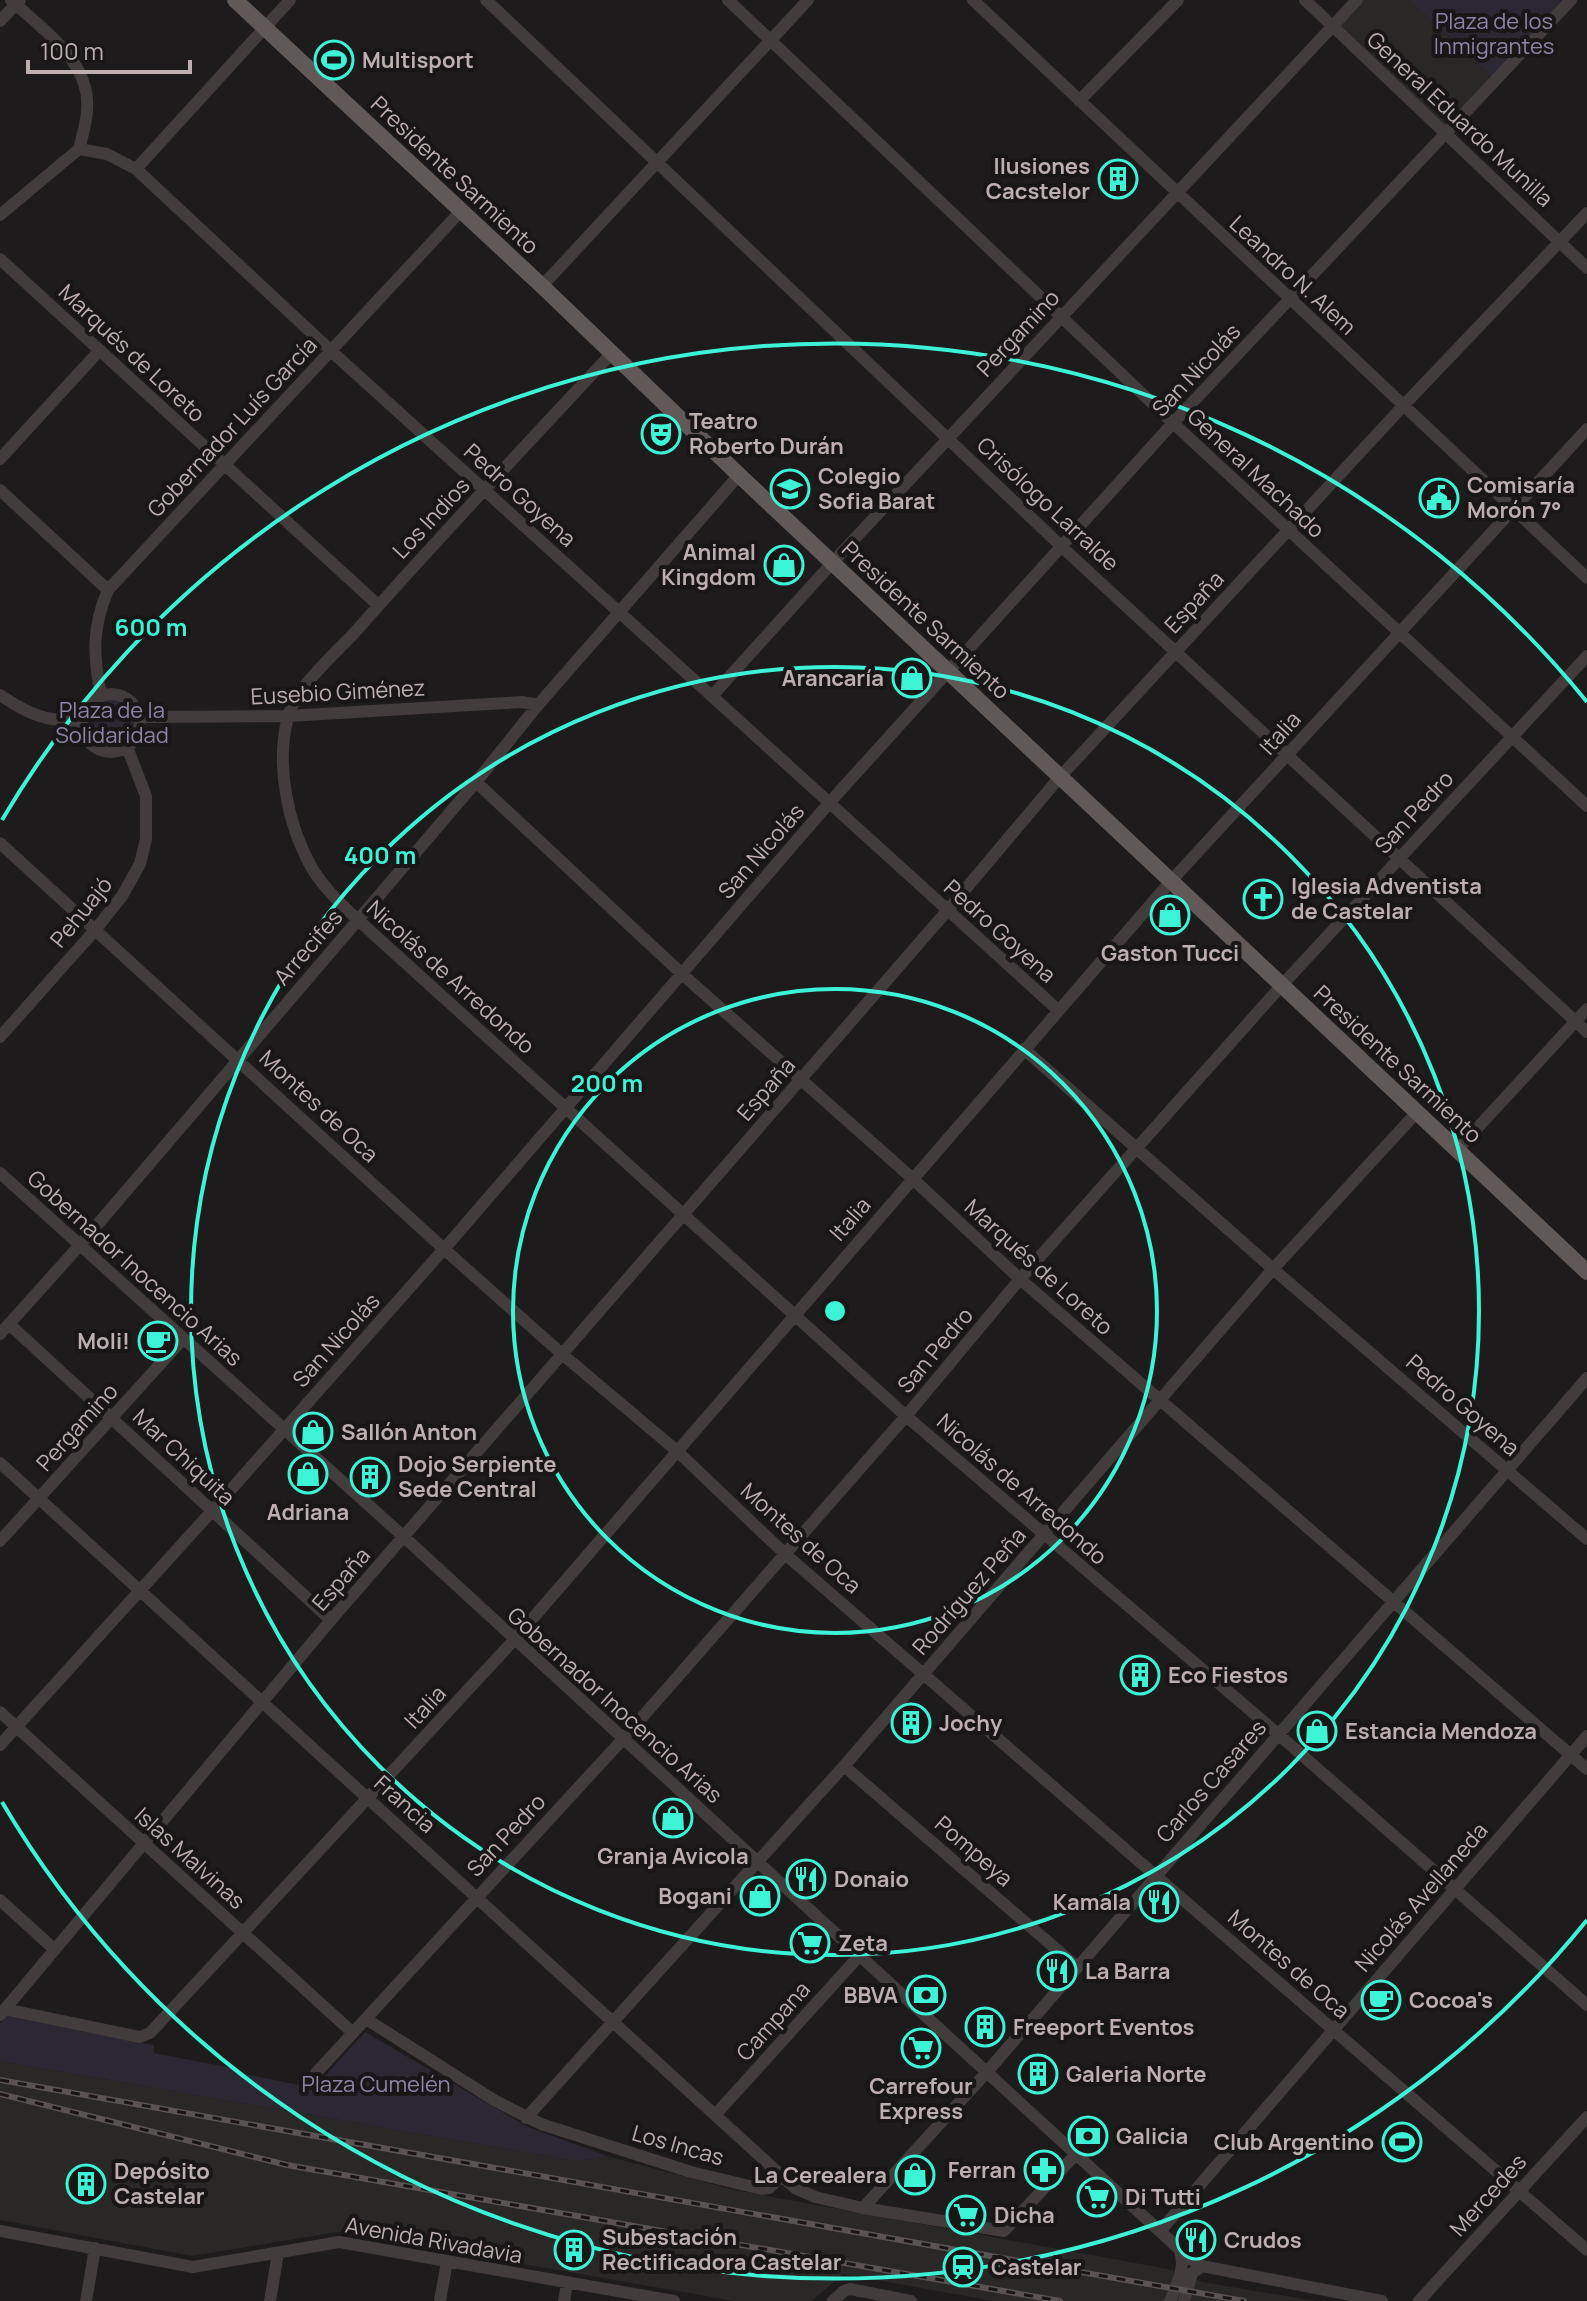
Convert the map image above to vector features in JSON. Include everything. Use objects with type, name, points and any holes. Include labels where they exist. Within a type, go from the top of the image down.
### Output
[{"type":"main road","name":"Presidente Sarmiento","points":[[235,0],[1587,1272]]},
{"type":"street","points":[[136,169],[290,0]]},
{"type":"street","name":"Crisólogo Larralde","points":[[486,0],[1062,547],[1587,1032]]},
{"type":"street","name":"General Machado","points":[[728,0],[1173,423],[1513,734],[1587,806]]},
{"type":"street","points":[[542,286],[808,0]]},
{"type":"street","name":"Leandro N. Alem","points":[[973,0],[1587,578]]},
{"type":"street","points":[[984,11],[994,0]]},
{"type":"street","points":[[1079,101],[1178,0]]},
{"type":"street","name":"General Eduardo Munilla","points":[[1305,0],[1587,268]]},
{"type":"street","name":"Pergamino","points":[[712,696],[1061,315],[1357,0]]},
{"type":"street","name":"San Nicolás","points":[[0,1745],[444,1249],[830,802],[1173,423],[1571,0]]},
{"type":"street","points":[[0,21],[16,1],[59,45],[82,78],[87,105],[79,149],[0,215]]},
{"type":"street","name":"Pedro Goyena","points":[[79,149],[107,154],[136,169],[330,350],[1058,1010]]},
{"type":"street","name":"Gobernador Luís García","points":[[101,695],[93,654],[94,636],[108,590],[460,212]]},
{"type":"street","name":"España","points":[[2,2012],[331,1620],[1059,778],[1403,406],[1587,213]]},
{"type":"street","name":"Marqués de Loreto","points":[[0,259],[378,605]]},
{"type":"street","points":[[0,459],[100,350]]},
{"type":"street","name":"Los Indios","points":[[288,716],[298,696],[378,605],[612,353]]},
{"type":"street","name":"Italia","points":[[2,2012],[146,2036],[514,1640],[1171,881],[1587,429]]},
{"type":"street","name":"Arrecifes","points":[[4,1329],[80,1245],[476,782],[538,705],[739,475]]},
{"type":"street","points":[[0,490],[108,590]]},
{"type":"street","name":"San Pedro","points":[[316,2073],[623,1739],[906,1416],[1020,1279],[1282,985],[1587,656]]},
{"type":"street","points":[[101,695],[121,696],[136,708],[140,717],[138,734],[127,747],[109,752],[100,750],[86,738],[82,720],[88,705],[101,695]]},
{"type":"street","points":[[3,701],[53,721],[82,720]]},
{"type":"street","name":"Eusebio Giménez","points":[[140,717],[288,716],[522,702],[538,705]]},
{"type":"street","name":"Nicolás de Arredondo","points":[[288,716],[284,768],[295,829],[314,871],[358,920],[906,1416],[1455,1887],[1587,2005]]},
{"type":"street","name":"Pehuajó","points":[[0,1037],[96,929],[122,896],[135,873],[146,839],[146,796],[127,747]]},
{"type":"street","name":"Marqués de Loreto","points":[[476,782],[682,974],[912,1178],[1020,1279],[1587,1769]]},
{"type":"street","name":"Montes de Oca","points":[[0,843],[444,1249],[677,1451],[785,1554],[1587,2250]]},
{"type":"street","points":[[1457,1150],[1587,1009]]},
{"type":"street","name":"Pedro Goyena","points":[[1024,1049],[1136,1150],[1587,1539]]},
{"type":"street","name":"Rodríguez Peña","points":[[526,2118],[844,1766],[1273,1269],[1417,1112]]},
{"type":"street","name":"Gobernador Inocencio Arias","points":[[0,1173],[404,1537],[986,2073],[1202,2266]]},
{"type":"street","name":"Mar Chiquita","points":[[4,1329],[112,1418],[331,1620]]},
{"type":"street","name":"Pergamino","points":[[0,1541],[183,1339]]},
{"type":"street","name":"Carlos Casares","points":[[863,2208],[986,2073],[1587,1378]]},
{"type":"street","name":"Francia","points":[[0,1463],[782,2176]]},
{"type":"street","name":"Islas Malvinas","points":[[0,1712],[353,2033]]},
{"type":"street","name":"Nicolás Avellaneda","points":[[1161,2230],[1587,1736]]},
{"type":"street","name":"Pompeya","points":[[844,1766],[1077,1967]]},
{"type":"street","points":[[0,1900],[54,1949]]},
{"type":"street","name":"Campana","points":[[716,2114],[860,1955]]},
{"type":"street","points":[[1576,1996],[1587,1983]]},
{"type":"street","name":"Los Incas","points":[[366,2019],[526,2118],[691,2172],[762,2189],[769,2188],[782,2176]]},
{"type":"street","name":"Mercedes","points":[[1419,2301],[1585,2122]]},
{"type":"street","points":[[782,2176],[795,2188],[815,2197],[996,2231],[1009,2227],[1076,2154]]},
{"type":"street","name":"Avenida Rivadavia","points":[[0,2231],[193,2267],[339,2242],[674,2301]]},
{"type":"street","points":[[86,2301],[95,2248]]},
{"type":"street","points":[[1170,2301],[1183,2260],[1179,2248]]},
{"type":"street","points":[[270,2301],[278,2253]]},
{"type":"street","points":[[440,2301],[447,2262]]},
{"type":"street","points":[[1184,2301],[1192,2273],[1202,2266],[1382,2301]]},
{"type":"street","points":[[564,2301],[567,2283]]},
{"type":"street","points":[[833,2301],[850,2289],[911,2301]]},
{"type":"shaded area","points":[[1357,0],[1409,0],[1495,80],[1446,132],[1333,26]]},
{"type":"shaded area","points":[[0,2061],[576,2161],[607,2156],[735,2190],[1168,2269],[1202,2282],[1316,2301],[993,2301],[843,2274],[812,2301],[734,2301],[472,2255],[470,2250],[434,2244],[433,2250],[337,2232],[192,2256],[0,2220]]},
{"type":"green space","name":"Plaza de los Inmigrantes","points":[[1409,0],[1571,0],[1495,80]]},
{"type":"green space","name":"Plaza de la Solidaridad","points":[[112,697],[130,705],[138,723],[130,741],[112,749],[94,741],[86,723],[94,705]]},
{"type":"green space","name":"Plaza Cumelén","points":[[8,2015],[154,2045],[154,2053],[314,2088],[365,2032],[528,2127],[607,2156],[576,2161],[0,2061],[0,2023]]},
{"type":"railway","points":[[0,2080],[1244,2301]]},
{"type":"railway","points":[[0,2094],[287,2165],[1060,2301]]},
{"type":"place","name":"Multisport","points":[[334,60]]},
{"type":"place","name":"Ilusiones Cacstelor","points":[[1118,179]]},
{"type":"place","name":"Teatro Roberto Durán","points":[[661,434]]},
{"type":"place","name":"Colegio Sofia Barat","points":[[790,489]]},
{"type":"place","name":"Comisaría Morón 7°","points":[[1439,498]]},
{"type":"place","name":"Animal Kingdom","points":[[784,565]]},
{"type":"place","name":"Arancaría","points":[[912,678]]},
{"type":"place","name":"Iglesia Adventista de Castelar","points":[[1263,899]]},
{"type":"place","name":"Gaston Tucci","points":[[1170,915]]},
{"type":"place","name":"Moli!","points":[[158,1341]]},
{"type":"place","name":"Sallón Anton","points":[[313,1432]]},
{"type":"place","name":"Adriana","points":[[308,1474]]},
{"type":"place","name":"Dojo Serpiente Sede Central","points":[[370,1477]]},
{"type":"place","name":"Eco Fiestos","points":[[1140,1675]]},
{"type":"place","name":"Jochy","points":[[911,1723]]},
{"type":"place","name":"Estancia Mendoza","points":[[1317,1731]]},
{"type":"place","name":"Granja Avicola","points":[[673,1818]]},
{"type":"place","name":"Donaio","points":[[806,1879]]},
{"type":"place","name":"Bogani","points":[[760,1896]]},
{"type":"place","name":"Kamala","points":[[1159,1902]]},
{"type":"place","name":"Zeta","points":[[810,1943]]},
{"type":"place","name":"La Barra","points":[[1057,1971]]},
{"type":"place","name":"BBVA","points":[[926,1995]]},
{"type":"place","name":"Cocoa's","points":[[1381,2000]]},
{"type":"place","name":"Freeport Eventos","points":[[985,2027]]},
{"type":"place","name":"Carrefour Express","points":[[921,2048]]},
{"type":"place","name":"Galeria Norte","points":[[1038,2074]]},
{"type":"place","name":"Galicia","points":[[1088,2136]]},
{"type":"place","name":"Club Argentino","points":[[1402,2142]]},
{"type":"place","name":"Ferran","points":[[1044,2170]]},
{"type":"place","name":"La Cerealera","points":[[915,2175]]},
{"type":"place","name":"Depósito Castelar","points":[[86,2184]]},
{"type":"place","name":"Di Tutti","points":[[1097,2197]]},
{"type":"place","name":"Dicha","points":[[966,2215]]},
{"type":"place","name":"Crudos","points":[[1196,2240]]},
{"type":"place","name":"Subestación Rectificadora Castelar","points":[[574,2250]]},
{"type":"place","name":"Castelar","points":[[963,2267]]}]
